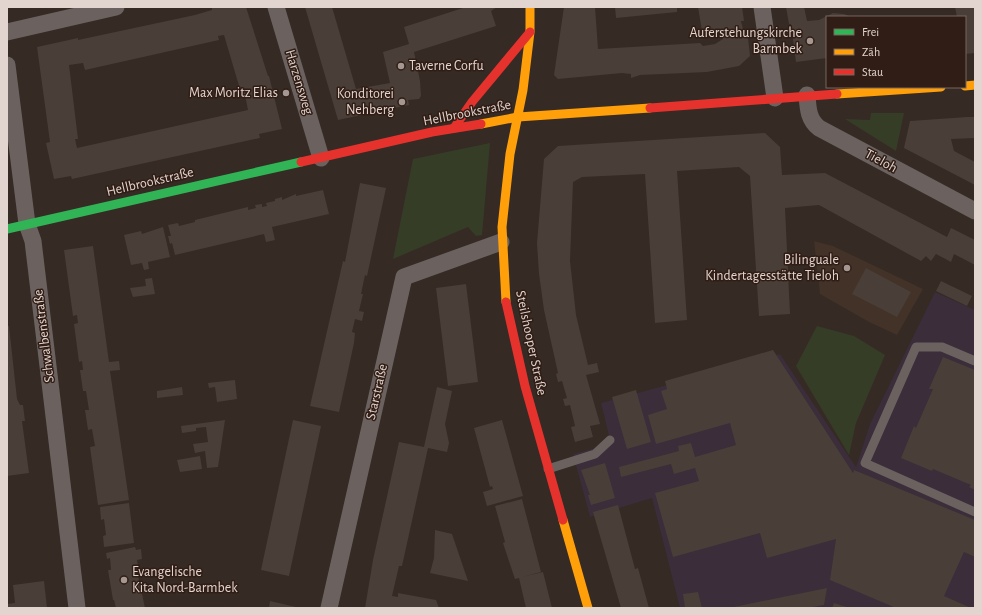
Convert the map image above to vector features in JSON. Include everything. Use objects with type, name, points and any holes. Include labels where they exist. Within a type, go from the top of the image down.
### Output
[{"type":"street","points":[[7,32],[116,7]]},
{"type":"street","name":"Harzensweg","points":[[276,7],[322,158]]},
{"type":"street","name":"Steilshooper Straße","points":[[530,7],[530,32],[518,117],[510,154],[501,242],[506,308],[525,386],[588,608]]},
{"type":"street","points":[[762,7],[775,98]]},
{"type":"street","points":[[454,128],[472,102],[530,32]]},
{"type":"street","name":"Schwalbenstraße","points":[[7,65],[27,224],[33,241],[77,608]]},
{"type":"street","name":"Hellbrookstraße","points":[[7,229],[454,128],[518,117],[807,95],[924,88]]},
{"type":"street","name":"Tieloh","points":[[807,95],[809,115],[819,128],[975,211]]},
{"type":"street","name":"Starstraße","points":[[329,608],[404,277],[501,242]]},
{"type":"lane","points":[[975,361],[942,347],[916,347],[865,463],[975,512]]},
{"type":"lane","points":[[548,469],[595,454],[610,440]]},
{"type":"shaded area","name":"Bilinguale Kindertagesstätte Tieloh","points":[[814,241],[833,246],[923,289],[897,335],[869,322],[820,294]]},
{"type":"shaded area","points":[[935,292],[975,310],[975,608],[680,608],[652,498],[590,517],[573,454],[611,444],[601,403],[780,354],[856,467],[870,424]]},
{"type":"green space","points":[[871,113],[904,113],[896,151],[845,119],[870,120]]},
{"type":"green space","points":[[490,143],[482,235],[476,236],[468,227],[393,259],[413,159]]},
{"type":"green space","points":[[817,326],[854,336],[885,355],[856,423],[849,455],[796,366]]},
{"type":"building","points":[[246,7],[269,76],[282,129],[259,134],[260,138],[72,179],[71,176],[54,179],[46,143],[50,142],[37,47],[78,38],[78,40],[195,15],[212,10],[212,8]],"holes":[[[224,35],[242,96],[245,95],[248,110],[77,148],[75,139],[78,139],[69,65],[83,63],[85,70],[219,40],[218,36]]]},
{"type":"building","points":[[305,7],[332,7],[356,89],[390,83],[383,52],[409,44],[404,27],[466,7],[497,7],[491,11],[496,26],[414,52],[420,81],[421,96],[419,99],[408,100],[409,105],[338,120]]},
{"type":"building","points":[[564,7],[595,7],[598,49],[700,43],[703,46],[715,44],[723,39],[721,32],[719,33],[718,29],[702,31],[698,7],[742,7],[744,21],[741,21],[743,29],[747,29],[750,56],[739,66],[707,72],[640,75],[631,78],[631,74],[622,73],[558,79],[554,75]]},
{"type":"building","points":[[615,7],[677,7],[677,12],[616,18]]},
{"type":"building","name":"Auferstehungskirche Barmbek","points":[[786,7],[804,7],[807,21],[819,20],[826,16],[826,58],[796,62],[791,24],[789,24]]},
{"type":"building","points":[[955,7],[975,7],[975,53],[966,54],[966,16],[957,16]]},
{"type":"building","name":"Auferstehungskirche Barmbek","points":[[833,13],[849,16],[827,16]]},
{"type":"building","points":[[975,117],[975,138],[951,139],[954,151],[975,162],[975,185],[904,148],[910,121]]},
{"type":"building","points":[[765,133],[780,147],[782,175],[825,173],[947,237],[951,228],[975,240],[975,265],[954,254],[951,262],[936,254],[931,261],[926,256],[921,261],[819,205],[785,208],[790,314],[759,316],[750,176],[739,167],[677,171],[687,320],[655,323],[645,174],[582,177],[573,182],[570,261],[576,315],[588,365],[597,363],[599,372],[586,375],[600,424],[590,426],[593,437],[575,442],[571,427],[575,426],[570,405],[565,406],[563,399],[567,398],[562,381],[558,382],[556,374],[558,373],[544,310],[539,274],[537,243],[544,159],[558,146]]},
{"type":"building","points":[[360,183],[386,188],[367,276],[365,275],[361,294],[363,294],[359,311],[364,312],[362,321],[355,319],[352,332],[355,333],[354,343],[339,412],[310,406],[343,261],[345,262]]},
{"type":"building","points":[[323,190],[329,214],[272,227],[275,240],[266,242],[264,234],[175,255],[172,243],[170,244],[168,236],[171,236],[168,225],[178,223],[179,226],[195,222],[195,220],[248,207],[248,210],[256,208],[255,205],[262,204],[262,207],[267,206],[266,203],[275,201],[275,199],[282,197],[282,200],[296,194],[296,196]]},
{"type":"building","points":[[163,227],[170,257],[148,262],[149,269],[144,270],[142,263],[131,265],[124,235],[141,231],[142,234]]},
{"type":"building","points":[[93,246],[109,362],[119,361],[120,370],[110,371],[129,500],[98,505],[90,447],[95,446],[92,429],[88,430],[85,410],[89,410],[86,391],[83,391],[80,370],[83,370],[82,361],[79,362],[74,324],[78,323],[77,315],[73,316],[64,250]]},
{"type":"building","points":[[866,268],[911,292],[897,317],[852,294]]},
{"type":"building","points":[[152,278],[155,294],[133,297],[130,288],[146,286],[145,279]]},
{"type":"building","points":[[941,281],[972,296],[967,306],[936,291]]},
{"type":"building","points":[[466,284],[478,382],[448,386],[436,288]]},
{"type":"building","points":[[7,326],[9,326],[17,399],[20,405],[23,405],[25,421],[22,421],[29,473],[7,476]]},
{"type":"building","points":[[773,350],[853,473],[854,470],[975,520],[975,557],[964,552],[944,596],[971,608],[896,608],[830,580],[836,539],[767,558],[760,533],[673,557],[655,493],[699,481],[695,468],[674,474],[671,464],[621,477],[619,467],[679,451],[678,446],[691,443],[695,457],[736,445],[730,423],[656,444],[648,415],[667,409],[661,391],[667,389],[665,381]]},
{"type":"building","points":[[943,357],[975,370],[975,490],[969,487],[971,485],[933,469],[932,471],[901,458],[914,426],[916,428],[933,389],[929,389]]},
{"type":"building","points":[[235,380],[237,399],[217,402],[215,387],[209,388],[208,383]]},
{"type":"building","points":[[182,387],[183,395],[157,398],[157,391]]},
{"type":"building","points":[[437,387],[452,391],[445,424],[449,443],[447,452],[428,448],[402,566],[399,566],[392,596],[398,597],[398,593],[436,600],[439,608],[365,608],[373,560],[399,442],[424,447]]},
{"type":"building","points":[[636,390],[651,442],[627,449],[612,397]]},
{"type":"building","points":[[225,420],[218,467],[207,468],[205,451],[195,453],[193,444],[208,442],[206,427],[196,428],[196,431],[182,433],[181,426]]},
{"type":"building","points":[[293,420],[321,426],[289,576],[261,570]]},
{"type":"building","points":[[502,420],[523,496],[487,506],[483,492],[493,489],[492,486],[490,487],[474,428]]},
{"type":"building","points":[[200,456],[202,469],[180,472],[177,460]]},
{"type":"building","points":[[605,463],[615,498],[591,505],[588,495],[590,495],[581,470]]},
{"type":"building","points":[[522,499],[541,572],[522,577],[543,572],[552,608],[526,608],[519,578],[515,579],[503,543],[505,542],[495,506]]},
{"type":"building","points":[[129,503],[134,543],[104,547],[103,536],[106,535],[104,519],[101,520],[100,507]]},
{"type":"building","points":[[618,505],[635,569],[638,568],[649,608],[621,608],[593,512]]},
{"type":"building","points":[[435,530],[452,534],[468,581],[430,573],[434,558]]},
{"type":"building","name":"Evangelische Kita Nord-Barmbek","points":[[135,547],[136,550],[141,549],[142,559],[137,560],[138,566],[136,566],[145,608],[116,608],[113,600],[108,570],[111,570],[110,558],[107,559],[106,553]]},
{"type":"building","points":[[44,581],[47,608],[7,608],[7,604],[15,603],[13,585]]},
{"type":"building","points":[[827,588],[824,605],[807,608],[729,608]]},
{"type":"building","points":[[698,592],[702,608],[685,608],[683,594]]},
{"type":"building","points":[[270,601],[296,607],[296,608],[269,608]]},
{"type":"building","points":[[834,603],[850,608],[832,608]]},
{"type":"traffic: fast","points":[[7,229],[301,162]]},
{"type":"traffic: slow","points":[[506,302],[502,227],[510,154],[523,90],[530,32],[530,7]]},
{"type":"traffic: slow","points":[[966,86],[975,85]]},
{"type":"traffic: slow","points":[[837,94],[926,88]]},
{"type":"traffic: slow","points":[[481,124],[518,117],[650,108]]},
{"type":"traffic: slow","points":[[563,520],[588,608]]},
{"type":"traffic: jam","points":[[454,128],[472,102],[530,32]]},
{"type":"traffic: jam","points":[[650,108],[837,94]]},
{"type":"traffic: jam","points":[[301,162],[432,132],[481,124]]},
{"type":"traffic: jam","points":[[506,302],[525,386],[563,520]]},
{"type":"place","name":"Auferstehungskirche Barmbek","points":[[810,41]]},
{"type":"place","name":"Taverne Corfu","points":[[401,66]]},
{"type":"place","name":"Max Moritz Elias","points":[[286,93]]},
{"type":"place","name":"Konditorei Nehberg","points":[[402,102]]},
{"type":"place","name":"Bilinguale Kindertagesstätte Tieloh","points":[[847,268]]},
{"type":"place","name":"Evangelische Kita Nord-Barmbek","points":[[124,580]]}]
